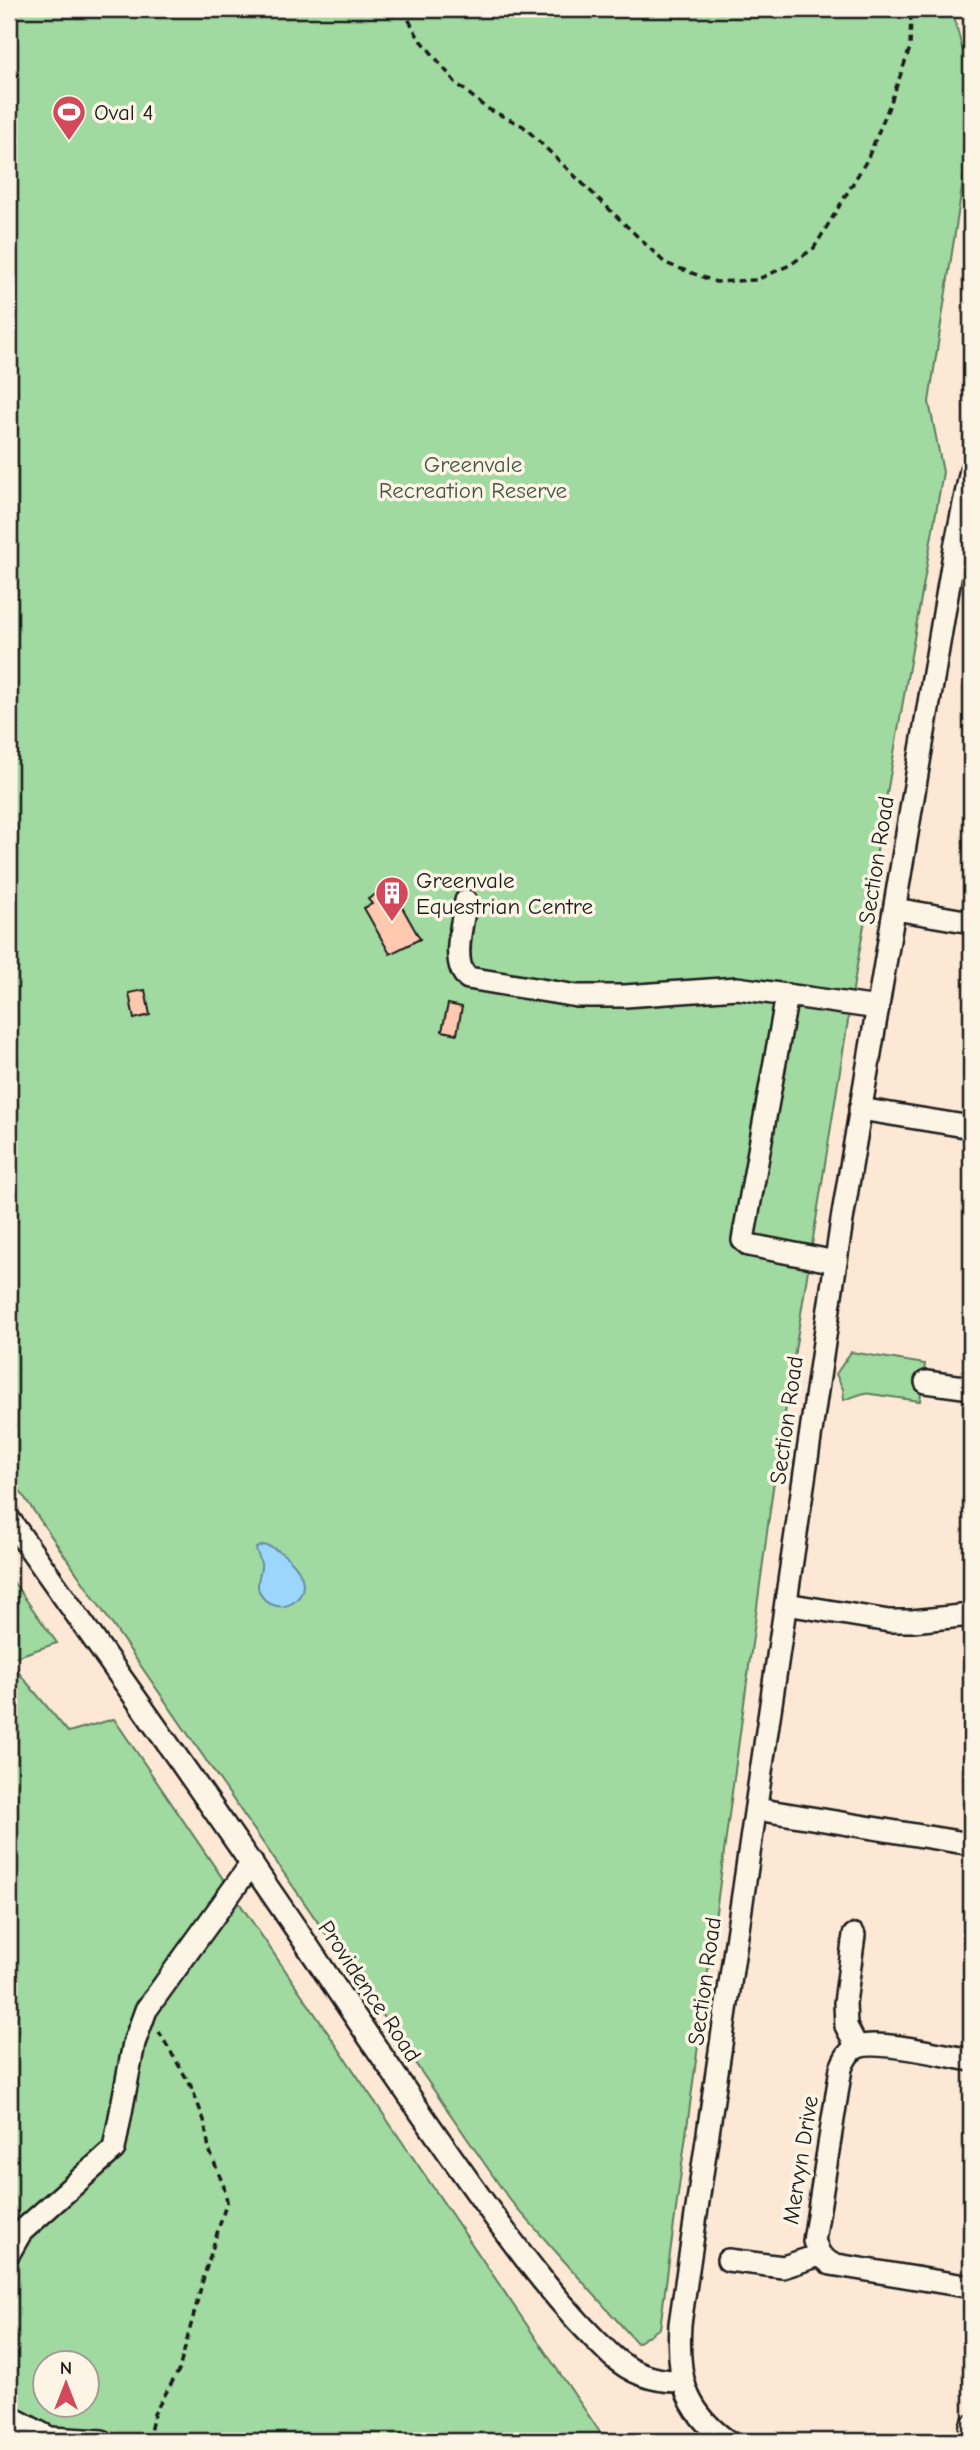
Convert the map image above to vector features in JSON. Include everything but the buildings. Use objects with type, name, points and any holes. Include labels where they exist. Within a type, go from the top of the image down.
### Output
[{"type":"street","name":"Section Road","points":[[683,2381],[679,2357],[680,2324],[836,1262],[895,909],[963,549],[971,470]]},
{"type":"street","points":[[466,901],[458,955],[460,970],[468,978],[577,996],[625,996],[737,988],[878,1008]]},
{"type":"street","points":[[895,909],[971,922]]},
{"type":"street","points":[[787,995],[743,1240],[749,1245],[836,1262]]},
{"type":"street","points":[[860,1109],[971,1127]]},
{"type":"street","points":[[926,1382],[971,1388]]},
{"type":"street","name":"Providence Road","points":[[9,1519],[252,1863],[427,2124],[542,2282],[584,2328],[628,2368],[656,2380],[683,2381]]},
{"type":"street","points":[[786,1604],[889,1621],[971,1615]]},
{"type":"street","points":[[756,1809],[971,1844]]},
{"type":"street","points":[[9,2253],[22,2232],[114,2149],[134,2043],[146,2010],[252,1863]]},
{"type":"street","points":[[854,1934],[845,2003],[846,2026],[857,2048],[881,2045],[971,2060]]},
{"type":"street","name":"Mervyn Drive","points":[[857,2048],[847,2055],[841,2068],[814,2241],[820,2255],[831,2264],[971,2287]]},
{"type":"street","points":[[728,2260],[783,2267],[820,2255]]},
{"type":"street","points":[[683,2381],[695,2411],[713,2431],[727,2441]]},
{"type":"street","points":[[9,2418],[50,2438],[102,2441]]},
{"type":"street","points":[[969,2441],[971,2426]]},
{"type":"path","points":[[403,9],[417,35],[455,82],[486,108],[523,127],[665,263],[716,282],[755,280],[790,265],[814,248],[867,160],[892,99],[909,48],[911,9]]},
{"type":"path","points":[[146,2010],[191,2086],[204,2120],[209,2149],[228,2201],[204,2276],[179,2370],[154,2414],[148,2441]]},
{"type":"green space","name":"Greenvale Recreation Reserve","points":[[9,9],[952,9],[971,82],[971,129],[929,402],[943,472],[855,977],[773,1488],[660,2328],[637,2343],[509,2199],[9,1475]]},
{"type":"green space","points":[[851,1352],[925,1364],[920,1401],[864,1393],[844,1400],[843,1389],[836,1374]]},
{"type":"green space","points":[[9,1576],[57,1643],[9,1659]]},
{"type":"green space","points":[[9,1661],[68,1732],[114,1719],[606,2441],[9,2441]]},
{"type":"water","points":[[264,1545],[282,1553],[299,1571],[303,1584],[301,1594],[286,1606],[276,1606],[266,1601],[259,1591],[261,1564],[256,1548]]},
{"type":"place","name":"Oval 4","points":[[69,142]]},
{"type":"place","name":"Greenvale Equestrian Centre","points":[[392,923]]}]
